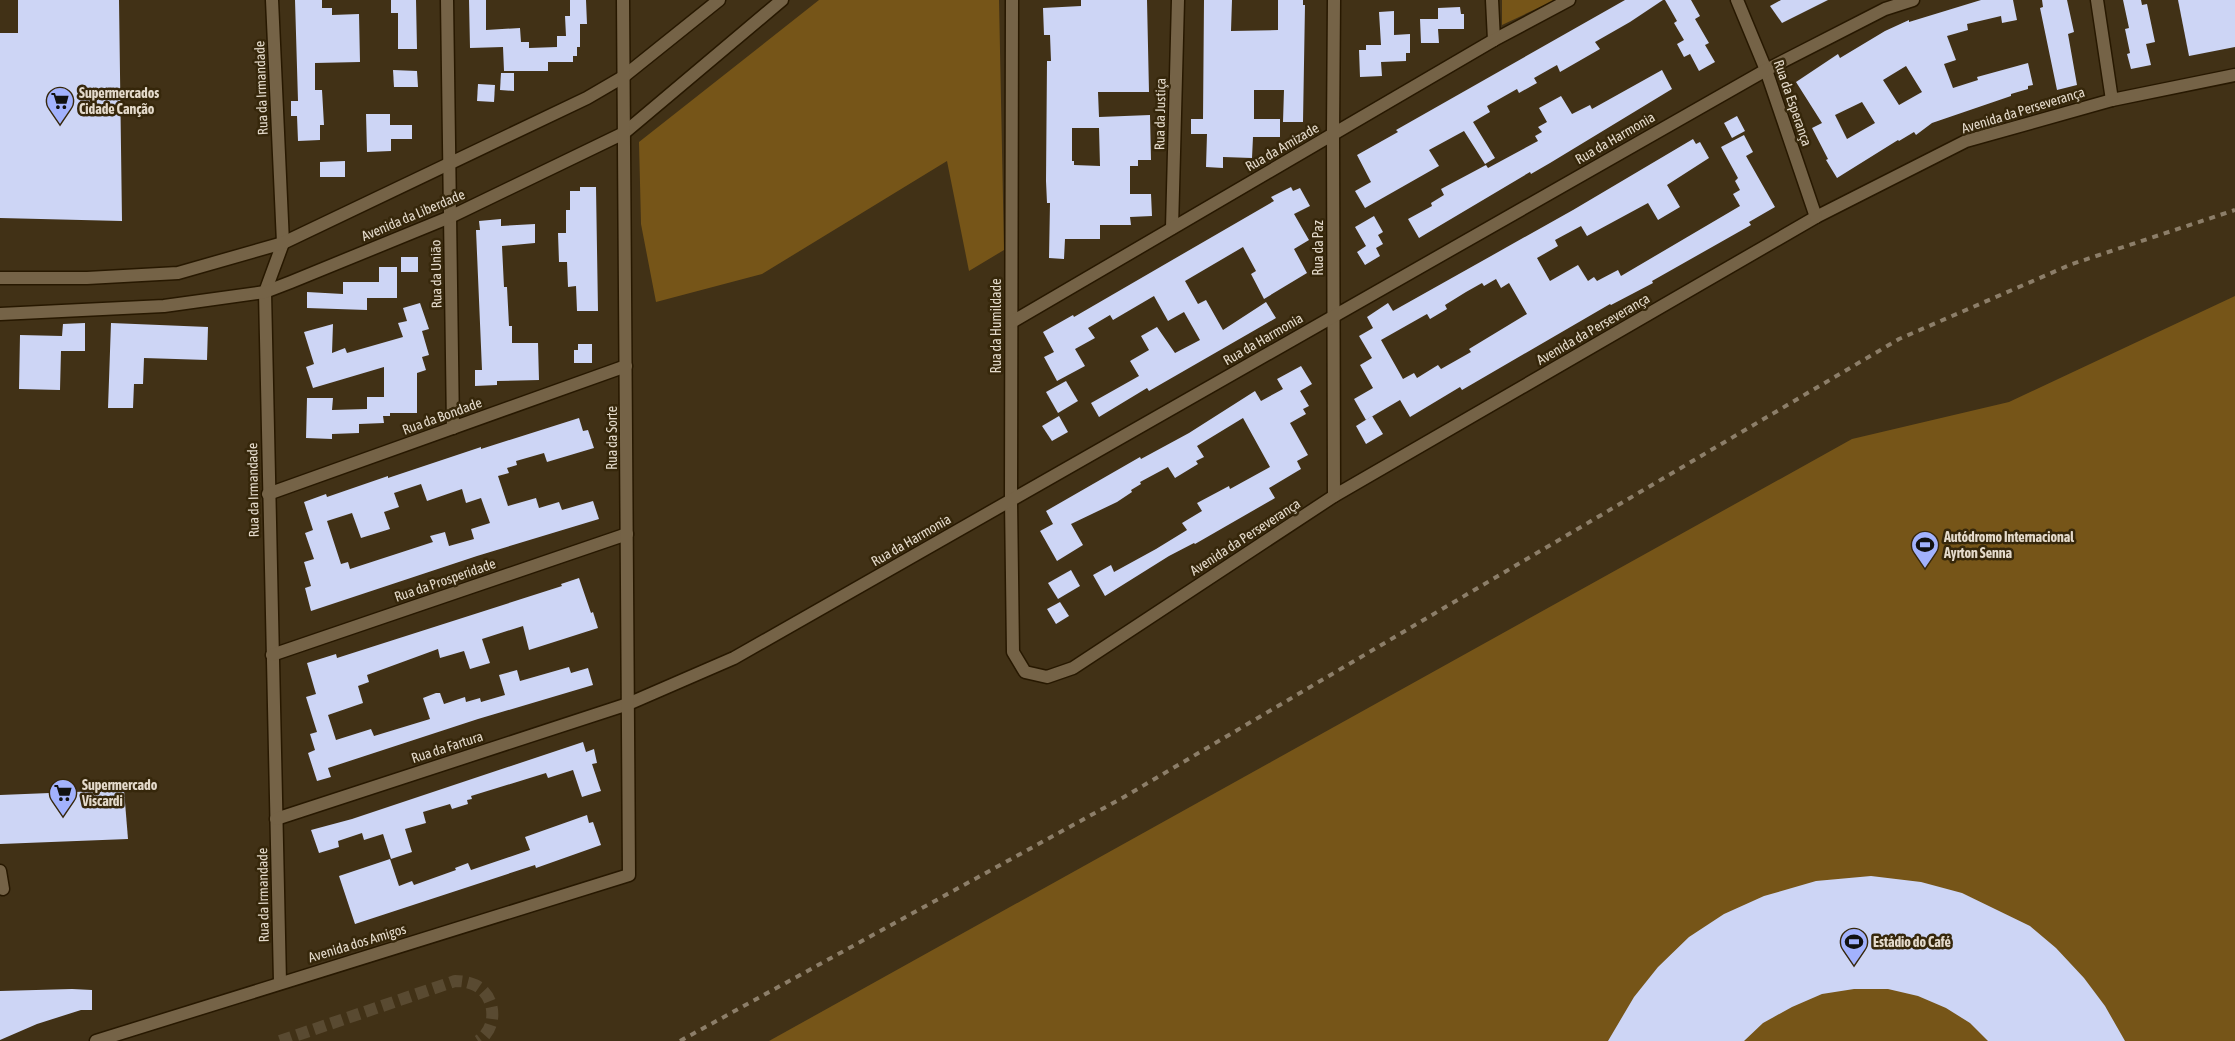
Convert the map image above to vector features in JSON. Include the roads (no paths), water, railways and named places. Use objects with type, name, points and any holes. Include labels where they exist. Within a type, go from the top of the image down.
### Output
[{"type":"street","name":"Rua da Irmandade","points":[[272,0],[283,243],[265,292],[280,982]]},
{"type":"street","name":"Rua da União","points":[[447,0],[453,428]]},
{"type":"street","name":"Rua da Sorte","points":[[623,0],[629,875]]},
{"type":"street","name":"Avenida da Liberdade","points":[[0,278],[87,278],[178,273],[283,243],[587,98],[623,77],[719,0]]},
{"type":"street","name":"Avenida da Liberdade","points":[[0,314],[164,306],[265,292],[450,217],[624,133],[782,0]]},
{"type":"street","name":"Rua da Humildade","points":[[1012,0],[1011,501],[1013,652]]},
{"type":"street","name":"Rua da Justiça","points":[[1172,228],[1178,0]]},
{"type":"street","name":"Rua da Paz","points":[[1334,0],[1334,496]]},
{"type":"street","points":[[1492,0],[1494,40]]},
{"type":"street","name":"Rua da Amizade","points":[[1012,322],[1494,40],[1569,0]]},
{"type":"street","name":"Rua da Esperança","points":[[1737,0],[1766,70],[1816,217]]},
{"type":"street","name":"Rua da Harmonia","points":[[628,704],[734,658],[1766,70],[1886,9],[1913,0]]},
{"type":"street","points":[[2097,0],[2112,100]]},
{"type":"street","name":"Avenida da Perseverança","points":[[1013,652],[1025,672],[1047,677],[1073,668],[1334,496],[1816,217],[1966,141],[2112,100],[2235,75]]},
{"type":"street","name":"Rua da Bondade","points":[[268,494],[626,366]]},
{"type":"street","name":"Rua da Prosperidade","points":[[272,655],[627,534]]},
{"type":"street","name":"Rua da Fartura","points":[[276,819],[628,704]]},
{"type":"street","points":[[0,871],[3,889]]},
{"type":"street","name":"Avenida dos Amigos","points":[[96,1041],[280,982],[629,875]]},
{"type":"tunnel","points":[[280,1041],[455,981],[475,985],[482,990],[491,1004],[492,1020],[485,1035],[478,1041]]},
{"type":"railway","points":[[680,1041],[1124,797],[1899,339],[2072,264],[2235,210]]},
{"type":"place","name":"Supermercados Cidade Canção","points":[[60,125]]},
{"type":"place","name":"Autódromo Internacional Ayrton Senna","points":[[1925,569]]},
{"type":"place","name":"Supermercado Viscardi","points":[[63,817]]},
{"type":"place","name":"Estádio do Café","points":[[1854,966]]}]
